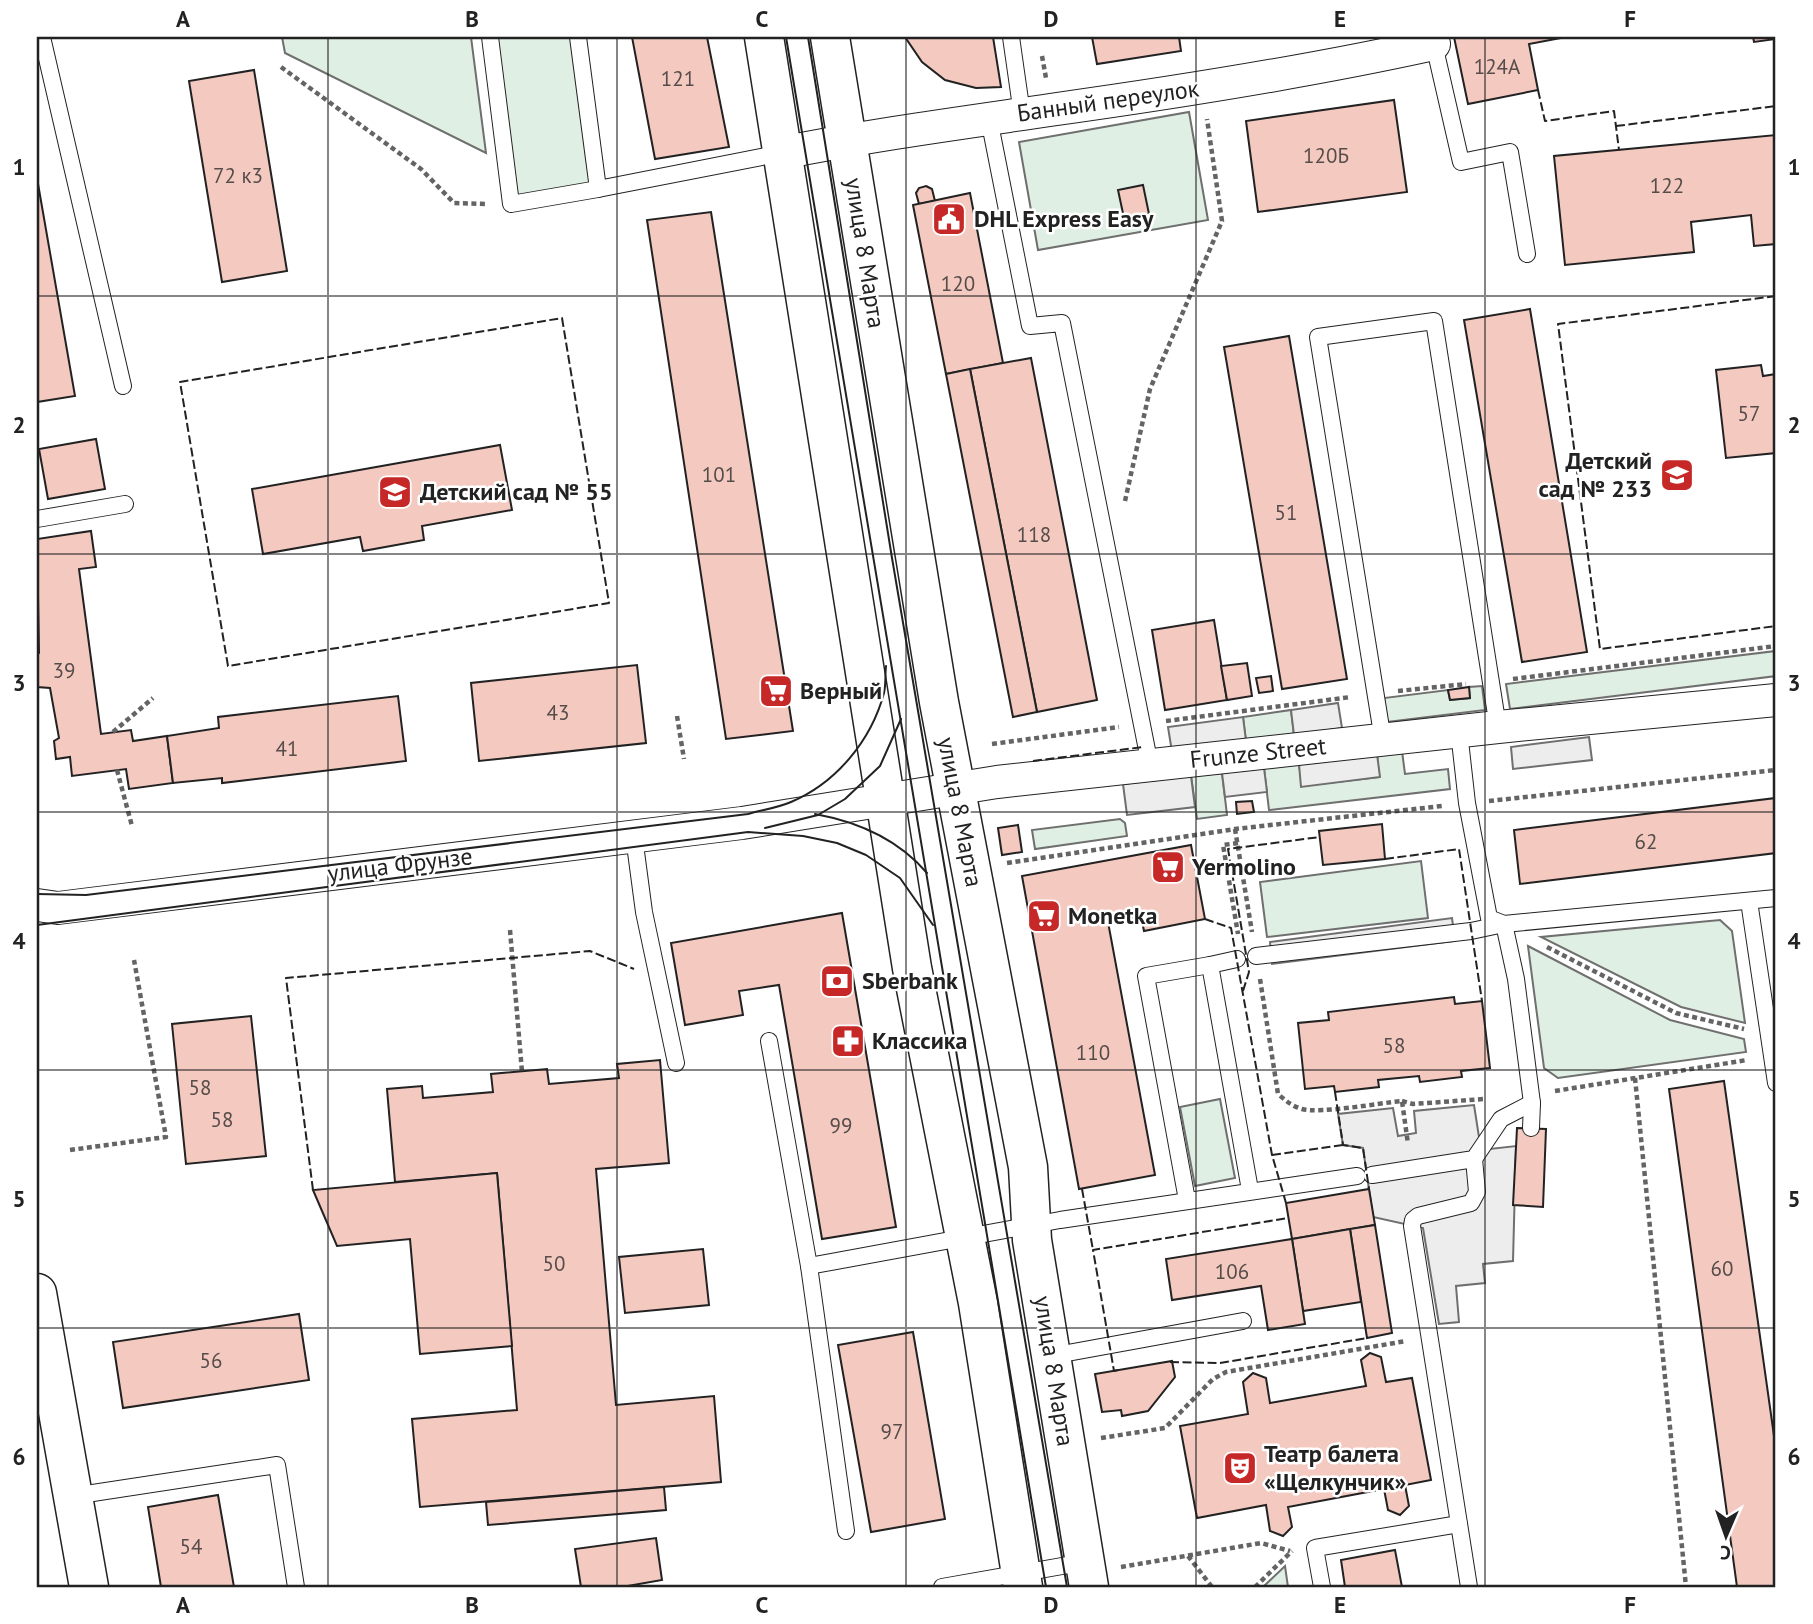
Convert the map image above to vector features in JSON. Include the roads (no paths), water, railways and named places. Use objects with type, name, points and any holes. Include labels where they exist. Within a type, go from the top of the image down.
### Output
[{"type":"main road","points":[[764,37],[912,968],[978,1303],[1022,1580]]},
{"type":"main road","name":"улица 8 Марта","points":[[830,37],[918,584],[1028,1167],[1031,1225],[1051,1356],[1098,1572]]},
{"type":"main road","points":[[37,1293],[89,1587]]},
{"type":"street","name":"Банный переулок","points":[[782,153],[1202,88],[1346,63],[1433,41]]},
{"type":"street","name":"Frunze Street","points":[[634,837],[742,824],[955,788],[1498,727],[1776,700]]},
{"type":"street","name":"улица Фрунзе","points":[[44,911],[634,837]]},
{"type":"lane","points":[[42,37],[124,386]]},
{"type":"lane","points":[[490,37],[511,204],[782,153]]},
{"type":"lane","points":[[578,37],[598,189]]},
{"type":"lane","points":[[1011,37],[1037,112]]},
{"type":"lane","points":[[1433,41],[1461,162],[1510,152],[1527,254]]},
{"type":"lane","points":[[989,119],[1030,326],[1062,323],[1150,765]]},
{"type":"lane","points":[[1383,740],[1318,337],[1434,321],[1498,727]]},
{"type":"lane","points":[[37,519],[125,504]]},
{"type":"lane","points":[[1459,732],[1467,803],[1489,918],[1504,924]]},
{"type":"lane","points":[[634,837],[644,912],[676,1063]]},
{"type":"lane","points":[[1256,956],[1471,931],[1504,924],[1776,898]]},
{"type":"lane","points":[[1749,901],[1776,1083]]},
{"type":"lane","points":[[1504,924],[1516,979],[1532,1099],[1531,1128]]},
{"type":"lane","points":[[1187,1200],[1146,976],[1237,960]]},
{"type":"lane","points":[[1210,965],[1250,1191]]},
{"type":"lane","points":[[769,1041],[809,1266],[846,1531]]},
{"type":"lane","points":[[1469,1587],[1413,1220],[1423,1214],[1471,1203],[1477,1192],[1474,1160],[1501,1119],[1532,1099]]},
{"type":"lane","points":[[809,1266],[1031,1225],[1187,1200],[1474,1160]]},
{"type":"lane","points":[[1051,1356],[1242,1321]]},
{"type":"lane","points":[[72,1496],[277,1465],[296,1587]]},
{"type":"lane","points":[[1322,1587],[1315,1548],[1459,1524]]},
{"type":"lane","points":[[942,1587],[1098,1572]]},
{"type":"tram line","points":[[786,37],[1046,1587]]},
{"type":"tram line","points":[[808,37],[892,558],[1067,1587]]},
{"type":"tram line","points":[[37,894],[86,895],[748,814],[775,807],[791,802],[823,784],[850,758],[861,744],[878,711],[885,690],[886,666]]},
{"type":"tram line","points":[[765,828],[818,815],[845,799],[880,766],[901,719]]},
{"type":"tram line","points":[[815,814],[847,822],[877,834],[916,861],[927,873]]},
{"type":"tram line","points":[[37,925],[748,832],[803,836],[837,843],[866,855],[900,878],[933,925]]},
{"type":"place","name":"DHL Express Easy","points":[[949,219]]},
{"type":"place","name":"Детский сад № 233","points":[[1677,475]]},
{"type":"place","name":"Детский сад № 55","points":[[395,492]]},
{"type":"place","name":"Верный","points":[[776,691]]},
{"type":"place","name":"Yermolino","points":[[1168,867]]},
{"type":"place","name":"Monetka","points":[[1044,916]]},
{"type":"place","name":"Sberbank","points":[[837,981]]},
{"type":"place","name":"Классика","points":[[848,1041]]},
{"type":"place","name":"Театр балета «Щелкунчик»","points":[[1240,1468]]}]
